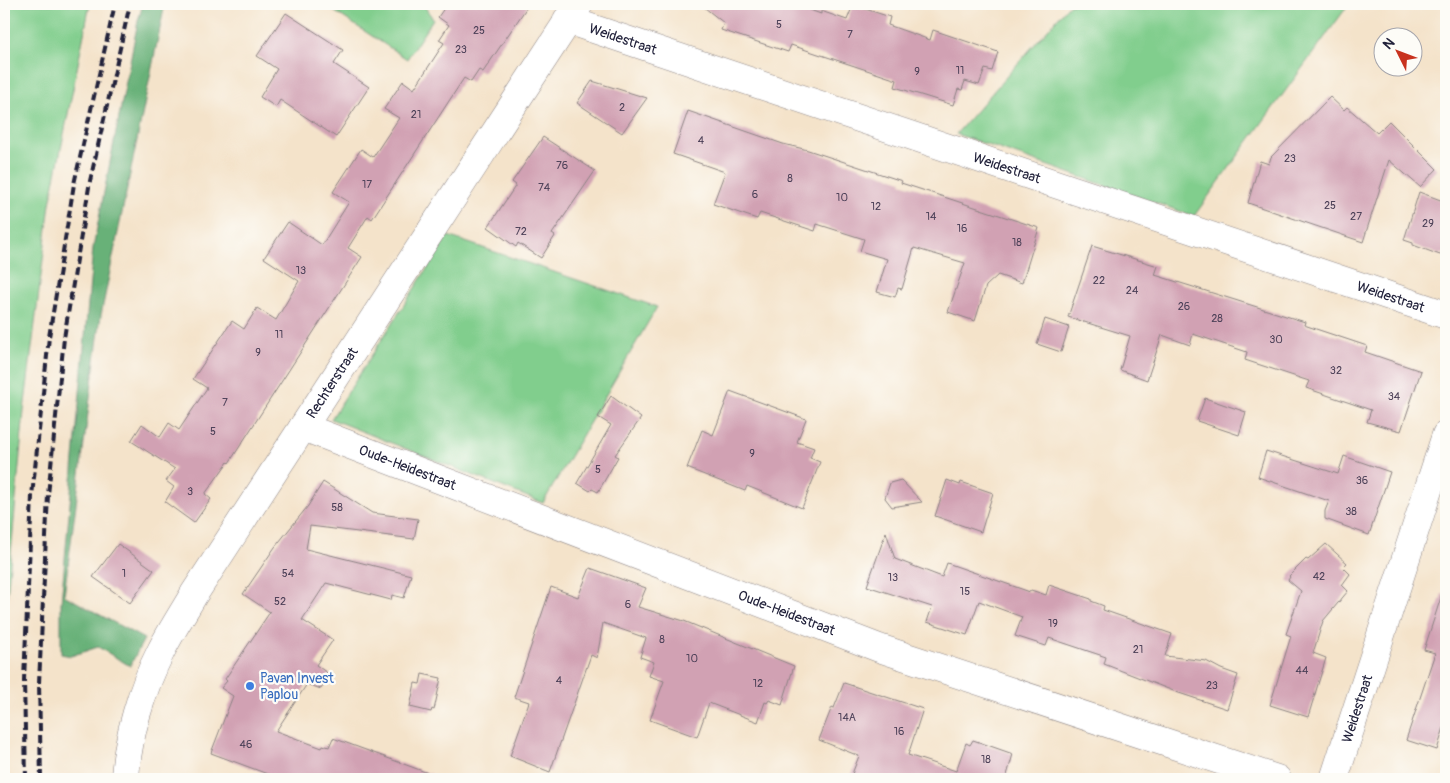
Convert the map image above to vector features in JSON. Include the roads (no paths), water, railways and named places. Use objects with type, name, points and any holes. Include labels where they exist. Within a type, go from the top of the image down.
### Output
[{"type":"street","name":"Weidestraat","points":[[573,12],[1446,315]]},
{"type":"street","name":"Rechterstraat","points":[[125,779],[131,736],[144,693],[161,651],[194,594],[573,12]]},
{"type":"street","name":"Oude-Heidestraat","points":[[303,427],[879,648],[1277,779]]},
{"type":"street","name":"Weidestraat","points":[[1334,779],[1446,438]]},
{"type":"railway","points":[[26,779],[24,680],[32,496],[49,337],[74,184],[115,4]]},
{"type":"railway","points":[[41,779],[39,683],[48,495],[64,338],[90,181],[130,4]]},
{"type":"place","name":"Pavan Invest Paplou","points":[[250,686]]}]
